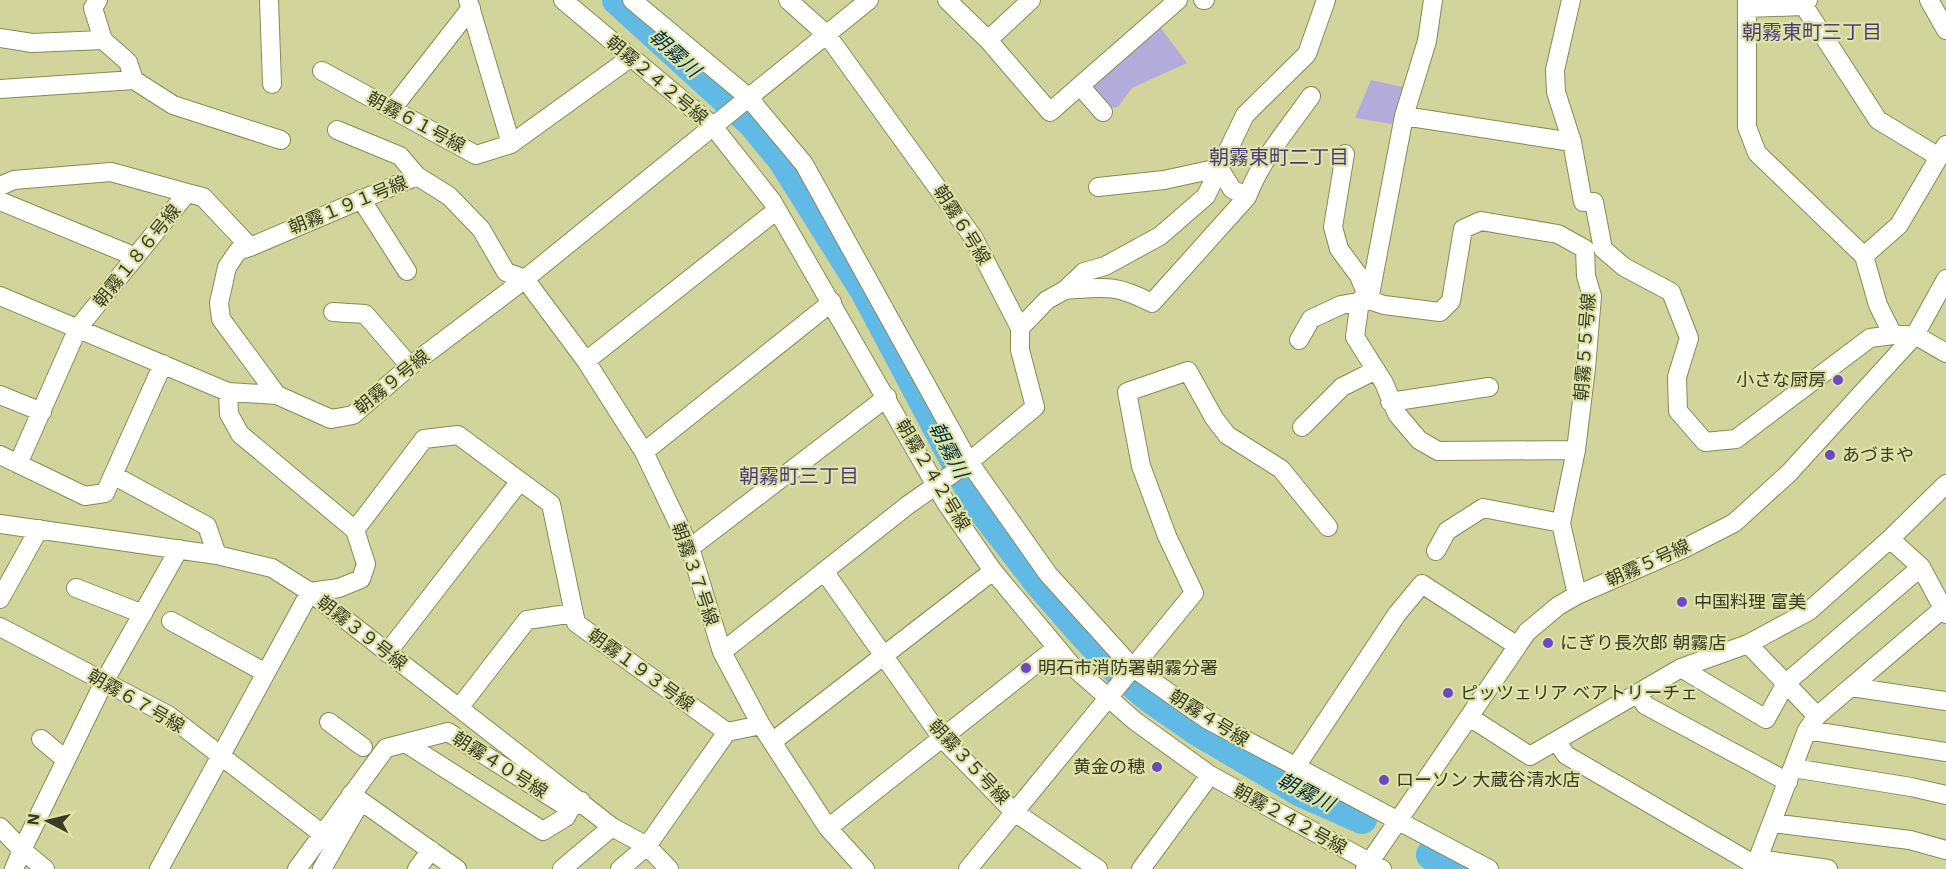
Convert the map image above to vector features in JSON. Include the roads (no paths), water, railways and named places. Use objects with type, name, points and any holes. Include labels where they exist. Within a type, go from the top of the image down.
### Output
[{"type":"street","points":[[98,0],[93,8],[103,40],[128,62],[134,80]]},
{"type":"street","points":[[269,0],[272,84]]},
{"type":"street","name":"朝霧２４２号線","points":[[563,0],[712,125],[777,210],[887,398],[942,481],[993,571],[1056,648],[1121,680],[1210,775],[1372,867]]},
{"type":"street","name":"朝霧４号線","points":[[632,0],[745,100],[804,164],[967,464],[1048,574],[1121,680],[1208,720],[1489,869]]},
{"type":"street","name":"朝霧６号線","points":[[788,0],[827,35],[974,237],[1020,328],[1020,350],[1035,407],[967,464]]},
{"type":"street","name":"朝霧９号線","points":[[0,296],[228,392],[277,395],[331,419],[353,415],[410,366],[525,279],[712,125],[869,0]]},
{"type":"street","points":[[947,0],[988,40],[1050,112],[1178,0]]},
{"type":"street","points":[[988,40],[1031,0]]},
{"type":"street","points":[[1020,328],[1047,300],[1065,290],[1084,272],[1106,266],[1160,236],[1206,196],[1245,116],[1307,54],[1326,0]]},
{"type":"street","points":[[1433,0],[1428,41],[1404,116],[1355,337],[1384,383],[1390,402],[1397,414],[1419,441],[1438,451],[1576,450]]},
{"type":"street","points":[[1571,0],[1555,70],[1559,102],[1572,142],[1583,202],[1594,202],[1603,249],[1624,267],[1671,292],[1689,338],[1677,377],[1678,411],[1705,442],[1736,439],[1870,338],[1915,335],[1946,353]]},
{"type":"street","points":[[1929,0],[1946,30]]},
{"type":"street","points":[[1864,256],[1899,225],[1942,151],[1878,120],[1806,3],[1747,4],[1746,127],[1757,153],[1864,256],[1878,305],[1893,335]]},
{"type":"street","points":[[392,109],[469,4]]},
{"type":"street","points":[[469,4],[511,144]]},
{"type":"street","points":[[0,39],[32,43],[103,40]]},
{"type":"street","name":"朝霧６１号線","points":[[322,71],[476,155],[511,144],[630,58]]},
{"type":"street","points":[[0,89],[134,80],[173,105],[281,140]]},
{"type":"street","points":[[1080,86],[1103,112]]},
{"type":"street","points":[[1065,290],[1105,287],[1124,289],[1152,303],[1247,196],[1258,168],[1274,143],[1311,96]]},
{"type":"street","points":[[1404,116],[1572,142]]},
{"type":"street","points":[[337,130],[400,156],[417,176]]},
{"type":"street","points":[[1345,154],[1334,227],[1339,249],[1359,276],[1364,300]]},
{"type":"street","points":[[1098,187],[1164,180],[1219,168]]},
{"type":"street","points":[[1219,168],[1232,189],[1247,196]]},
{"type":"street","name":"朝霧１８６号線","points":[[0,186],[14,180],[111,172],[188,193],[78,328],[18,464]]},
{"type":"street","name":"朝霧１９１号線","points":[[277,395],[221,319],[219,303],[227,267],[238,251],[417,176],[449,196],[481,229],[506,272],[525,279]]},
{"type":"street","points":[[188,193],[203,197],[250,247]]},
{"type":"street","points":[[361,199],[407,271]]},
{"type":"street","points":[[0,201],[136,257]]},
{"type":"street","points":[[586,361],[777,210]]},
{"type":"street","name":"朝霧５５号線","points":[[1364,300],[1384,305],[1440,312],[1451,301],[1463,229],[1481,221],[1558,234],[1585,249],[1586,276],[1592,296],[1576,450],[1561,523],[1577,595]]},
{"type":"street","name":"朝霧３７号線","points":[[525,279],[586,361],[644,452],[690,548],[722,652],[760,725],[828,828],[865,869]]},
{"type":"street","name":"朝霧５号線","points":[[1372,867],[1398,822],[1471,718],[1516,645],[1527,632],[1558,606],[1577,595],[1683,549],[1734,523],[1789,473],[1915,335],[1946,279]]},
{"type":"street","points":[[1299,340],[1311,319],[1341,305],[1364,300]]},
{"type":"street","points":[[644,452],[832,302]]},
{"type":"street","points":[[333,312],[365,314],[410,366]]},
{"type":"street","points":[[0,455],[85,496],[105,493],[163,364]]},
{"type":"street","points":[[1302,428],[1342,387],[1376,370]]},
{"type":"street","points":[[968,869],[1013,811],[1194,593],[1167,536],[1141,466],[1127,392],[1188,371],[1214,418],[1227,435],[1281,469],[1328,528]]},
{"type":"street","points":[[1390,402],[1489,387]]},
{"type":"street","points":[[159,869],[310,592],[339,588],[361,579],[366,564],[356,530],[240,434],[229,414],[228,392]]},
{"type":"street","points":[[0,395],[42,412]]},
{"type":"street","points":[[690,548],[887,398]]},
{"type":"street","name":"朝霧１９３号線","points":[[356,530],[424,439],[458,435],[551,504],[576,623],[728,732]]},
{"type":"street","points":[[722,652],[967,464]]},
{"type":"street","points":[[113,476],[207,526],[217,555]]},
{"type":"street","points":[[387,653],[520,480]]},
{"type":"street","points":[[1471,718],[1530,756],[1681,668],[1748,644],[1809,611],[1890,539],[1946,484]]},
{"type":"street","points":[[1436,551],[1447,531],[1483,508],[1561,523]]},
{"type":"street","name":"朝霧３９号線","points":[[0,524],[217,555],[272,568],[310,592],[459,708],[575,805],[647,846],[669,869]]},
{"type":"street","points":[[0,599],[39,529]]},
{"type":"street","points":[[1756,864],[1812,723],[1851,687],[1945,610],[1922,567],[1890,539]]},
{"type":"street","points":[[14,869],[105,682],[179,549]]},
{"type":"street","points":[[1681,668],[1766,719],[1786,683],[1922,567]]},
{"type":"street","points":[[772,742],[882,654],[993,571]]},
{"type":"street","name":"朝霧３５号線","points":[[824,572],[941,737],[1013,811],[1098,869]]},
{"type":"street","points":[[1295,768],[1397,614],[1422,584],[1516,645]]},
{"type":"street","points":[[76,588],[143,614]]},
{"type":"street","points":[[459,708],[527,620],[574,613]]},
{"type":"street","points":[[171,621],[266,673]]},
{"type":"street","name":"朝霧６７号線","points":[[0,627],[168,715],[321,833]]},
{"type":"street","points":[[1748,644],[1786,683],[1812,723],[1946,752]]},
{"type":"street","points":[[828,828],[1056,648]]},
{"type":"street","points":[[1851,687],[1946,701]]},
{"type":"street","points":[[1638,694],[1645,705],[1791,775],[1911,787],[1946,795]]},
{"type":"street","points":[[328,722],[363,747]]},
{"type":"street","points":[[620,869],[647,846],[728,732],[760,725]]},
{"type":"street","name":"朝霧４０号線","points":[[297,869],[321,833],[356,797],[386,748],[448,732],[575,805]]},
{"type":"street","points":[[41,739],[66,760]]},
{"type":"street","points":[[1557,742],[1566,755],[1756,864],[1828,869]]},
{"type":"street","points":[[407,744],[543,831],[566,817],[575,805]]},
{"type":"street","points":[[1141,869],[1210,775]]},
{"type":"street","points":[[322,869],[356,797],[457,869]]},
{"type":"street","points":[[1772,823],[1910,840],[1946,850]]},
{"type":"street","points":[[0,827],[22,850],[45,869]]},
{"type":"street","points":[[562,869],[612,827]]},
{"type":"street","points":[[417,869],[431,850]]},
{"type":"waterway","name":"朝霧川","points":[[617,0],[752,123],[782,159],[865,291],[978,504],[1039,583],[1078,628],[1118,671],[1150,698],[1196,730],[1301,792],[1362,819]]},
{"type":"waterway","name":"朝霧川","points":[[1431,855],[1459,869]]},
{"type":"place","name":"小さな厨房","points":[[1838,380]]},
{"type":"place","name":"あづまや","points":[[1830,455]]},
{"type":"place","name":"中国料理 富美","points":[[1682,602]]},
{"type":"place","name":"にぎり長次郎 朝霧店","points":[[1548,643]]},
{"type":"place","name":"明石市消防署朝霧分署","points":[[1026,668]]},
{"type":"place","name":"ピッツェリア ベアトリーチェ","points":[[1448,693]]},
{"type":"place","name":"黄金の穂","points":[[1157,767]]},
{"type":"place","name":"ローソン 大蔵谷清水店","points":[[1384,780]]},
{"type":"district","name":"朝霧東町三丁目","points":[[1812,32]]},
{"type":"district","name":"朝霧東町二丁目","points":[[1279,157]]},
{"type":"district","name":"朝霧町三丁目","points":[[799,476]]}]
